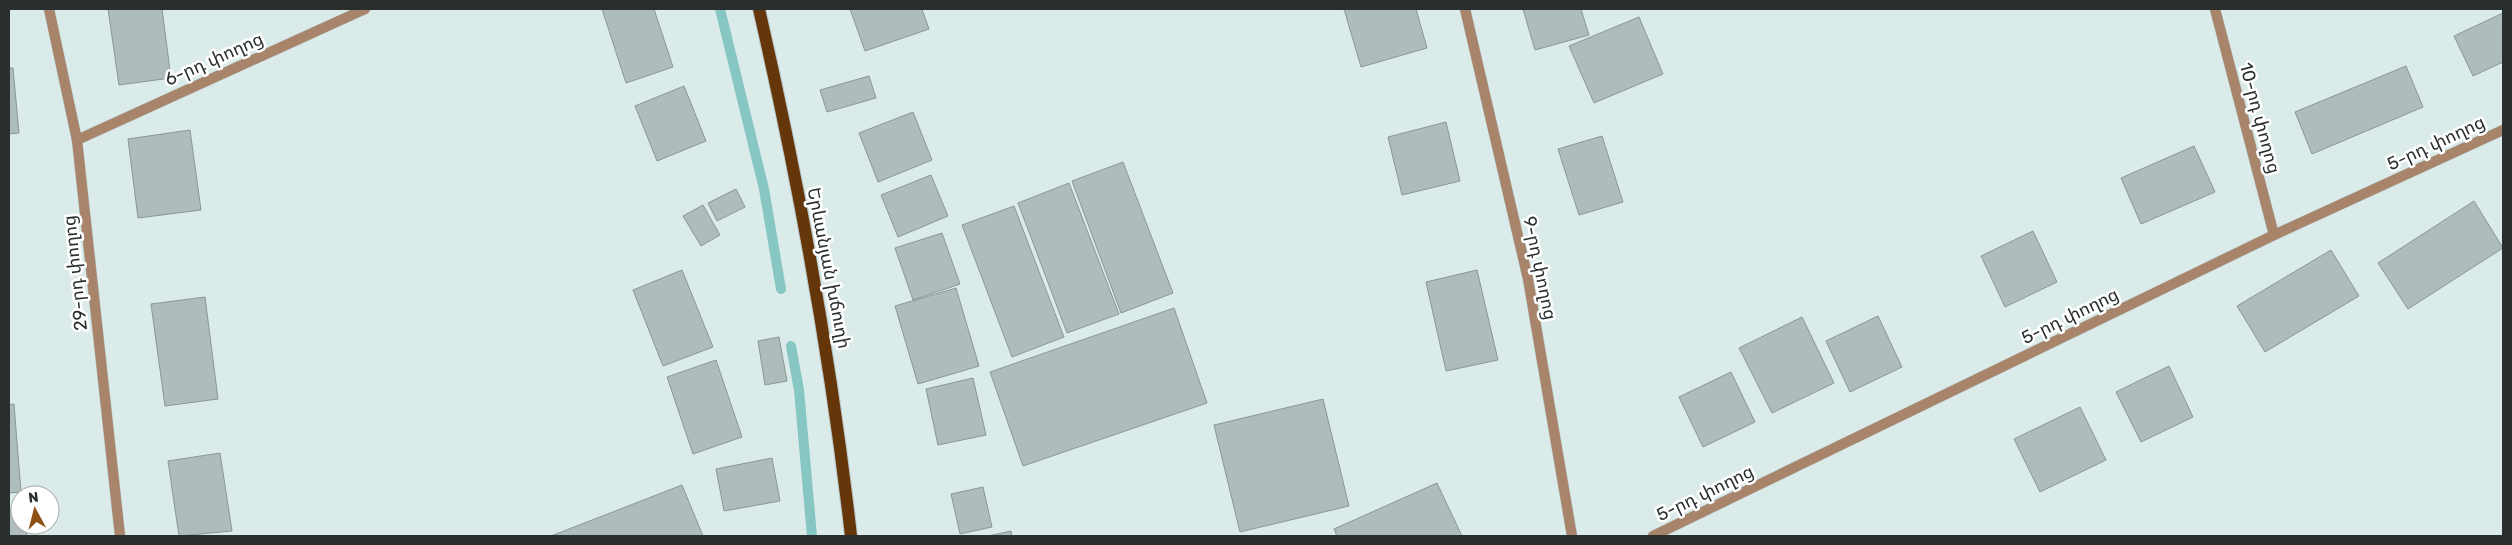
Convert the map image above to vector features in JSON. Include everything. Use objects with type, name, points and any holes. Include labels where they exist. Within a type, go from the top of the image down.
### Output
[{"type":"main road","name":"Երևանյան խճուղի","points":[[759,9],[820,307],[838,422],[851,536]]},
{"type":"street","name":"29-րդ փողոց","points":[[49,9],[77,140],[120,536]]},
{"type":"street","name":"6-րդ փողոց","points":[[77,140],[365,9]]},
{"type":"street","name":"9-րդ փողոց","points":[[1465,9],[1528,279],[1572,536]]},
{"type":"street","name":"10-րդ փողոց","points":[[2215,9],[2274,235]]},
{"type":"street","name":"5-րդ փողոց","points":[[1653,536],[2274,235],[2503,130]]},
{"type":"building","points":[[108,9],[162,9],[171,78],[119,85]]},
{"type":"building","points":[[602,9],[654,9],[673,67],[626,83]]},
{"type":"building","points":[[850,9],[922,9],[929,29],[865,51]]},
{"type":"building","points":[[1344,9],[1416,9],[1427,48],[1361,67]]},
{"type":"building","points":[[1523,9],[1581,9],[1589,35],[1535,50]]},
{"type":"building","points":[[2503,13],[2503,62],[2473,76],[2454,36]]},
{"type":"building","points":[[1639,17],[1663,74],[1594,103],[1569,46]]},
{"type":"building","points":[[2406,66],[2423,107],[2312,154],[2295,112]]},
{"type":"building","points":[[9,68],[13,68],[19,133],[9,134]]},
{"type":"building","points":[[869,76],[876,98],[827,112],[820,90]]},
{"type":"building","points":[[684,86],[706,141],[657,161],[635,106]]},
{"type":"building","points":[[913,112],[932,160],[878,182],[859,133]]},
{"type":"building","points":[[1446,122],[1460,181],[1402,195],[1388,137]]},
{"type":"building","points":[[190,130],[201,210],[138,218],[128,139]]},
{"type":"building","points":[[1602,136],[1623,202],[1579,215],[1558,149]]},
{"type":"building","points":[[2194,146],[2215,192],[2141,224],[2121,178]]},
{"type":"building","points":[[1123,162],[1173,293],[1121,313],[1072,181]]},
{"type":"building","points":[[931,175],[948,216],[898,237],[881,195]]},
{"type":"building","points":[[1069,183],[1119,314],[1067,333],[1018,203]]},
{"type":"building","points":[[736,189],[745,207],[717,221],[708,203]]},
{"type":"building","points":[[2474,201],[2503,248],[2408,309],[2378,263]]},
{"type":"building","points":[[703,205],[720,235],[701,246],[683,216]]},
{"type":"building","points":[[1014,206],[1064,337],[1012,357],[962,225]]},
{"type":"building","points":[[2033,231],[2057,282],[2005,307],[1981,256]]},
{"type":"building","points":[[942,233],[960,284],[913,300],[895,248]]},
{"type":"building","points":[[2331,250],[2359,296],[2265,352],[2237,306]]},
{"type":"building","points":[[682,270],[713,347],[663,366],[633,290]]},
{"type":"building","points":[[1477,270],[1498,360],[1446,371],[1426,282]]},
{"type":"building","points":[[956,288],[979,366],[918,384],[895,306]]},
{"type":"building","points":[[205,297],[218,399],[165,406],[151,304]]},
{"type":"building","points":[[1174,308],[1207,403],[1023,466],[990,372]]},
{"type":"building","points":[[1878,316],[1902,367],[1850,392],[1826,341]]},
{"type":"building","points":[[1802,317],[1834,383],[1772,413],[1739,348]]},
{"type":"building","points":[[779,337],[787,381],[765,385],[758,341]]},
{"type":"building","points":[[716,360],[742,437],[693,454],[667,377]]},
{"type":"building","points":[[2169,366],[2193,417],[2141,442],[2116,392]]},
{"type":"building","points":[[1731,372],[1755,422],[1703,447],[1679,397]]},
{"type":"building","points":[[973,378],[986,435],[938,445],[926,389]]},
{"type":"building","points":[[1323,399],[1349,506],[1240,532],[1214,425]]},
{"type":"building","points":[[14,404],[20,485],[10,485],[9,493],[9,405]]},
{"type":"building","points":[[2080,407],[2106,460],[2040,492],[2014,439]]},
{"type":"building","points":[[220,453],[232,531],[179,536],[168,461]]},
{"type":"building","points":[[772,458],[780,501],[724,511],[716,469]]},
{"type":"building","points":[[1437,483],[1462,536],[1337,536],[1334,529]]},
{"type":"building","points":[[682,485],[703,536],[551,536]]},
{"type":"building","points":[[983,487],[992,527],[960,534],[951,494]]},
{"type":"building","points":[[9,510],[10,535],[27,536],[9,536]]},
{"type":"building","points":[[1011,531],[1012,536],[988,536]]},
{"type":"waterway","points":[[720,9],[764,189],[781,289]]},
{"type":"waterway","points":[[791,346],[799,390],[812,536]]}]
